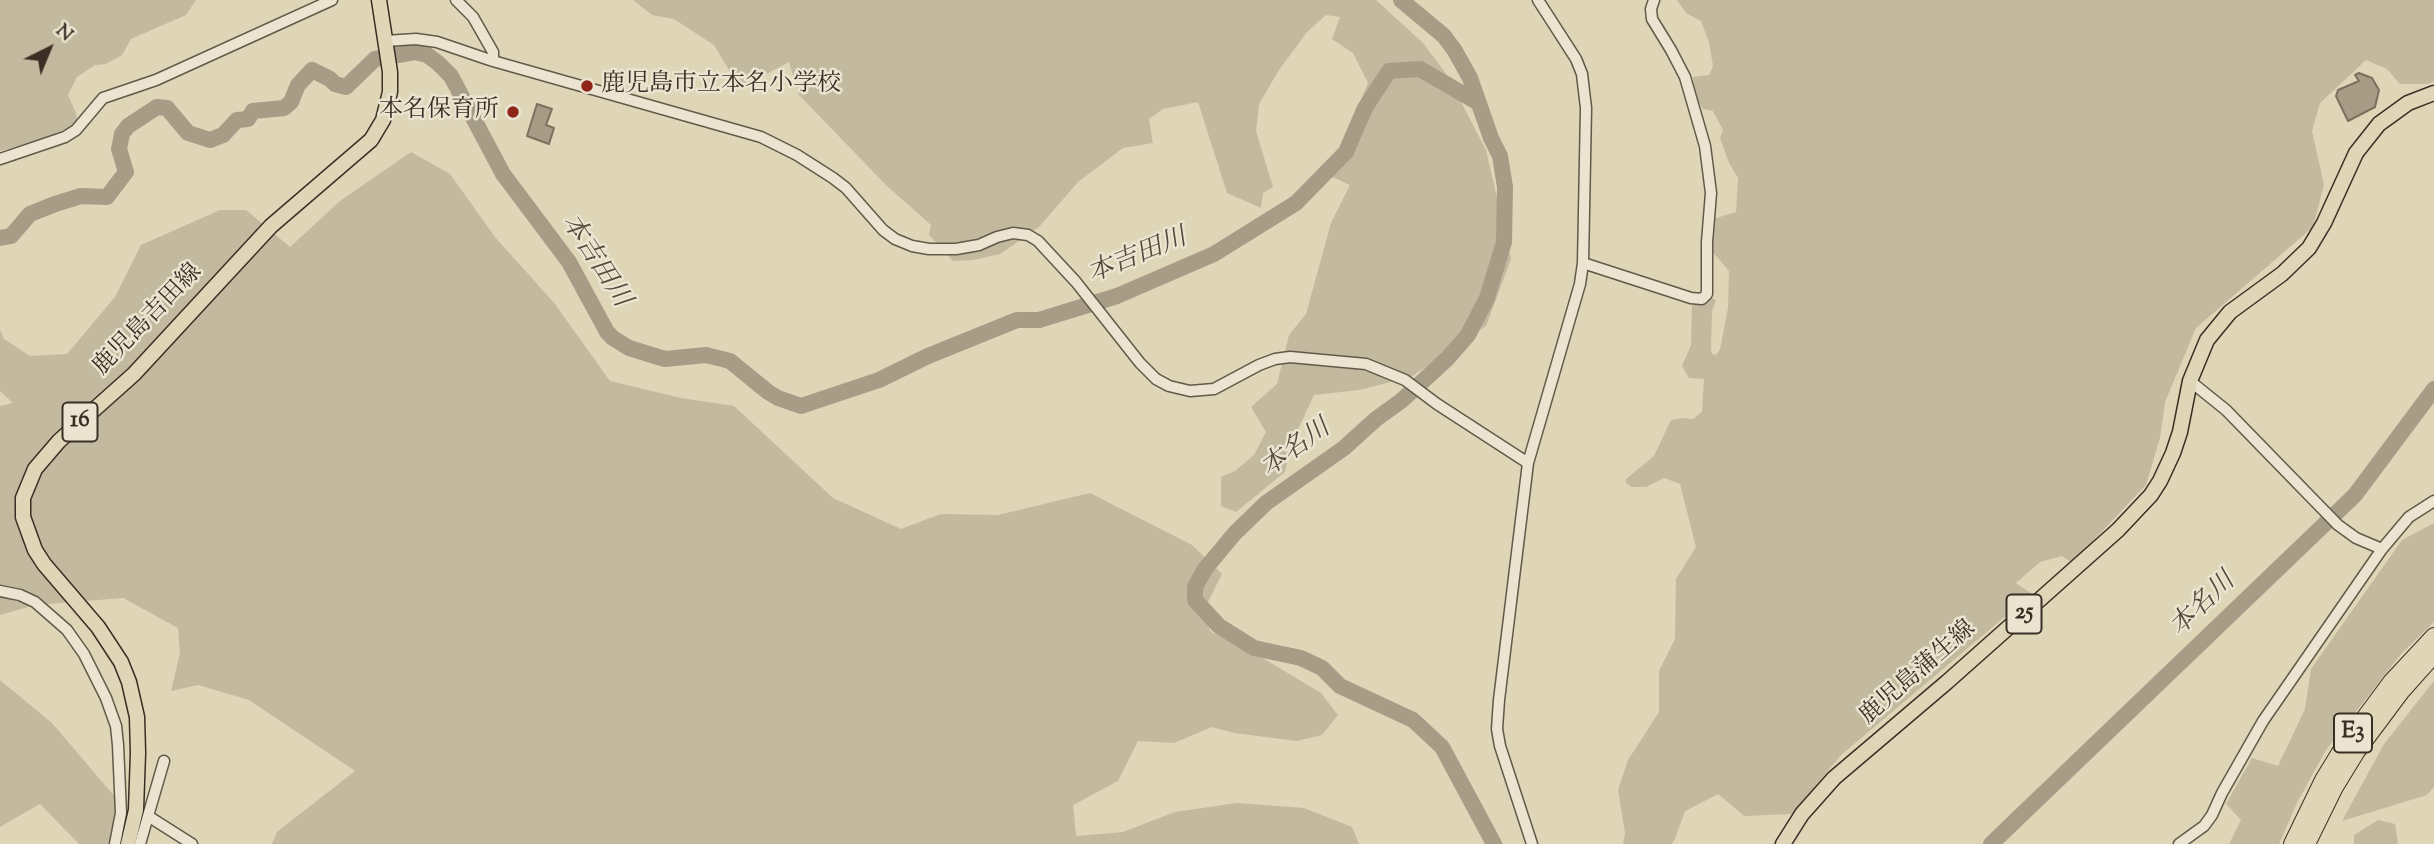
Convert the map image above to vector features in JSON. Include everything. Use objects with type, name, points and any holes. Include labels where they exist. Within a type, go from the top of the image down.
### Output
[{"type":"highway","name":"E3","points":[[2292,844],[2345,744],[2391,682],[2434,636]]},
{"type":"highway","name":"E3","points":[[2306,844],[2357,751],[2401,692],[2434,655]]},
{"type":"main road","name":"鹿児島吉田線","points":[[128,844],[136,810],[138,753],[137,717],[129,682],[121,662],[98,627],[35,550],[23,517],[23,498],[35,469],[59,441],[134,374],[264,233],[371,141],[387,107],[390,72],[379,0]]},
{"type":"main road","name":"鹿児島蒲生線","points":[[1783,844],[1802,814],[1834,778],[2118,530],[2151,495],[2173,453],[2190,381],[2207,340],[2219,323],[2246,299],[2282,274],[2309,248],[2324,223],[2356,153],[2368,136],[2396,110],[2434,93]]},
{"type":"street","points":[[0,159],[65,137],[76,130],[103,98],[156,80],[332,0]]},
{"type":"street","points":[[456,0],[474,17],[493,52],[493,61]]},
{"type":"street","points":[[1532,844],[1507,773],[1497,729],[1528,463],[1580,284],[1583,263],[1586,93],[1576,59],[1538,0]]},
{"type":"street","points":[[1583,263],[1691,298],[1702,299],[1707,294],[1711,193],[1705,146],[1685,77],[1652,19],[1654,0]]},
{"type":"street","points":[[386,46],[427,39],[776,144],[833,178],[846,188],[883,230],[912,246],[956,249],[979,245],[1013,233],[1028,235],[1046,249],[1088,296],[1156,379],[1180,390],[1214,389],[1275,359],[1290,357],[1366,364],[1405,380],[1528,463]]},
{"type":"street","points":[[2190,381],[2226,410],[2338,525],[2356,538],[2382,549]]},
{"type":"street","points":[[2179,844],[2192,840],[2212,815],[2263,721],[2382,549],[2409,517],[2434,501]]},
{"type":"street","points":[[0,591],[35,602],[67,630],[84,654],[106,698],[116,726],[118,745],[121,813],[116,844]]},
{"type":"street","points":[[140,844],[164,761]]},
{"type":"street","points":[[148,816],[192,844]]},
{"type":"shaded area","points":[[0,0],[196,0],[186,15],[131,39],[122,55],[106,64],[95,65],[77,77],[68,95],[76,113],[77,120],[73,126],[41,140],[0,151]]},
{"type":"shaded area","points":[[633,0],[1376,0],[1423,43],[1447,75],[1486,150],[1511,259],[1486,326],[1411,377],[1359,390],[1314,395],[1292,442],[1285,472],[1236,512],[1221,506],[1221,477],[1235,471],[1254,455],[1266,432],[1251,407],[1277,384],[1289,335],[1306,314],[1331,223],[1350,185],[1319,171],[1342,146],[1368,83],[1353,53],[1332,39],[1340,17],[1326,15],[1307,32],[1279,70],[1259,104],[1256,131],[1273,187],[1263,193],[1261,208],[1227,193],[1198,102],[1163,109],[1149,119],[1153,143],[1123,148],[1078,182],[1039,227],[1000,254],[953,261],[929,235],[931,225],[886,185],[799,95],[789,62],[740,88],[714,45],[674,19],[652,15]]},
{"type":"shaded area","points":[[1677,0],[2434,0],[2434,81],[2428,84],[2400,84],[2387,69],[2366,60],[2320,103],[2312,131],[2324,185],[2313,227],[2196,328],[2165,402],[2160,438],[2146,485],[2072,563],[2062,556],[2040,562],[2016,583],[2032,594],[1841,755],[1792,814],[1744,816],[1718,794],[1685,811],[1671,844],[1623,844],[1625,833],[1618,790],[1628,760],[1659,712],[1659,671],[1675,639],[1676,579],[1696,547],[1680,484],[1664,478],[1646,487],[1632,487],[1626,483],[1626,479],[1654,456],[1671,420],[1693,419],[1702,412],[1704,379],[1689,378],[1682,366],[1691,345],[1692,300],[1710,297],[1716,300],[1712,311],[1711,349],[1712,354],[1716,355],[1720,349],[1728,308],[1729,271],[1711,250],[1713,219],[1736,212],[1738,178],[1720,138],[1723,130],[1713,111],[1703,109],[1694,96],[1693,77],[1709,75],[1713,66],[1709,42],[1701,21],[1686,13]]},
{"type":"shaded area","points":[[2359,73],[2372,78],[2379,90],[2375,107],[2348,121],[2336,96],[2338,90],[2359,81],[2355,75]]},
{"type":"shaded area","points":[[537,104],[552,109],[546,125],[554,128],[549,144],[527,136]]},
{"type":"shaded area","points":[[411,152],[450,174],[495,237],[555,304],[610,381],[681,398],[734,406],[833,498],[901,529],[941,514],[998,515],[1090,493],[1192,545],[1222,574],[1202,614],[1211,632],[1244,647],[1321,693],[1338,715],[1322,735],[1297,741],[1234,733],[1212,727],[1174,743],[1138,741],[1118,781],[1073,805],[1076,836],[1123,832],[1175,812],[1237,803],[1304,808],[1352,827],[1359,844],[272,844],[277,832],[355,771],[249,700],[198,685],[171,691],[180,653],[178,628],[123,598],[35,605],[0,615],[0,406],[13,403],[0,391],[0,330],[4,339],[30,356],[67,354],[115,297],[141,245],[220,210],[246,210],[290,247],[340,201]]},
{"type":"shaded area","points":[[2434,523],[2434,622],[2401,654],[2326,750],[2297,803],[2279,844],[2229,844],[2241,820],[2226,804],[2252,758],[2278,766],[2305,709],[2311,669],[2402,540]]},
{"type":"shaded area","points":[[0,680],[52,723],[122,805],[111,844],[79,844],[40,804],[0,827]]},
{"type":"shaded area","points":[[2434,681],[2434,787],[2427,795],[2342,821],[2384,744]]},
{"type":"shaded area","points":[[2378,820],[2395,824],[2398,844],[2354,844],[2354,835]]},
{"type":"waterway","name":"本名川","points":[[1401,0],[1444,36],[1455,51],[1470,78],[1500,156],[1505,187],[1504,242],[1487,298],[1468,335],[1447,359],[1344,448],[1266,503],[1235,533],[1205,569],[1195,587],[1195,600],[1219,626],[1254,648],[1301,658],[1322,668],[1340,686],[1413,720],[1442,747],[1494,844]]},
{"type":"waterway","name":"本吉田川","points":[[0,238],[11,236],[30,214],[55,204],[81,196],[107,197],[126,172],[119,149],[122,134],[128,126],[157,107],[167,108],[188,133],[210,140],[223,135],[237,120],[248,119],[253,111],[284,108],[291,102],[298,85],[312,70],[335,84],[346,87],[375,59],[415,52],[427,55],[451,76],[503,174],[569,262],[607,332],[613,338],[629,348],[665,359],[706,355],[730,361],[768,392],[801,406],[879,380],[928,356],[1017,320],[1039,320],[1117,296],[1214,254],[1296,203],[1346,152],[1365,108],[1389,71],[1420,69],[1477,102]]},
{"type":"waterway","name":"本名川","points":[[1991,844],[2355,495],[2434,389]]},
{"type":"place","name":"鹿児島市立本名小学校","points":[[587,86]]},
{"type":"place","name":"本名保育所","points":[[513,112]]}]
